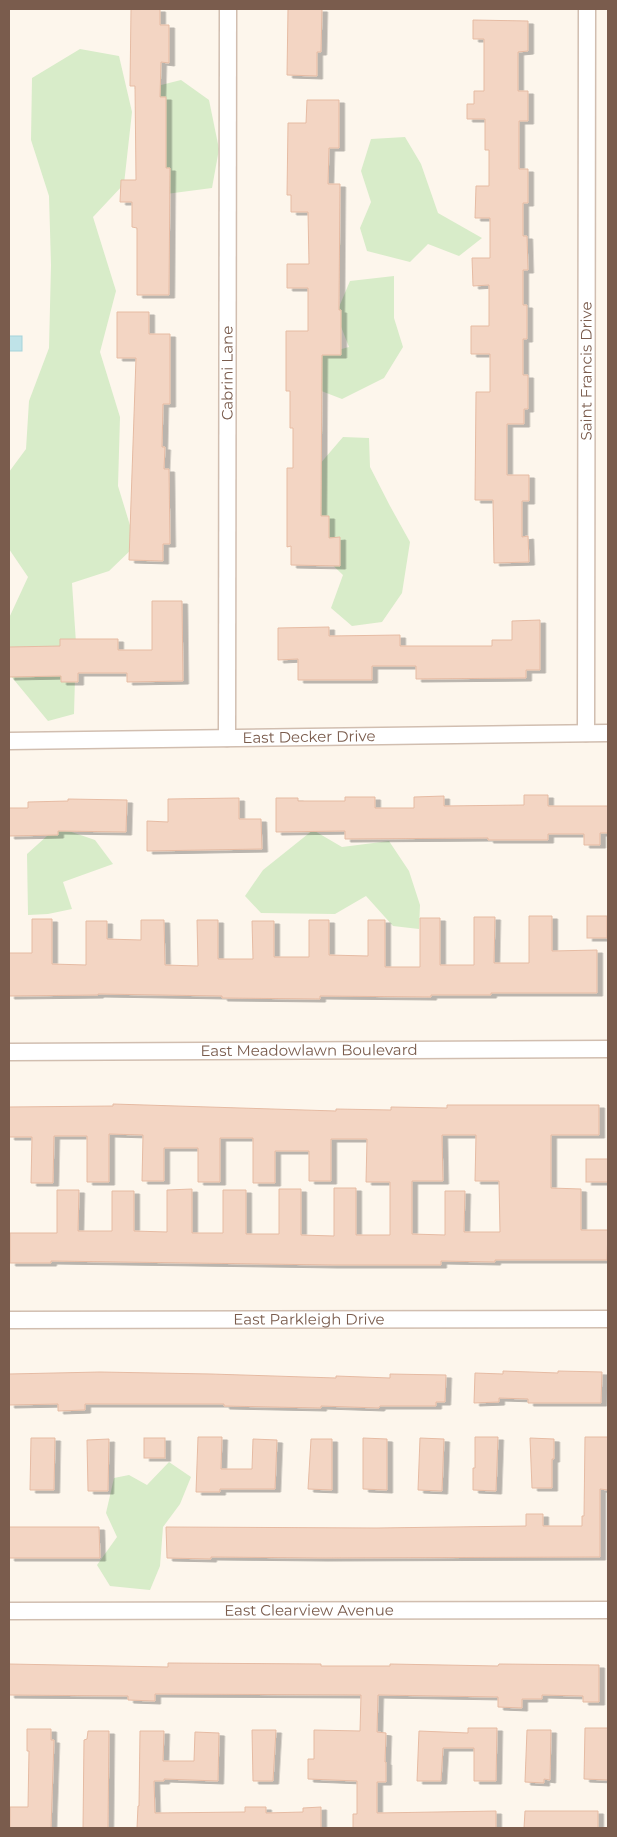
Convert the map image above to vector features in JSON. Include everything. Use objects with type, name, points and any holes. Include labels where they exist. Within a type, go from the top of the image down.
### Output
[{"type":"street","name":"Cabrini Lane","points":[[228,9],[228,738]]},
{"type":"street","name":"Saint Francis Drive","points":[[586,734],[587,9]]},
{"type":"street","name":"East Decker Drive","points":[[9,741],[608,733]]},
{"type":"street","name":"East Meadowlawn Boulevard","points":[[9,1052],[608,1049]]},
{"type":"street","name":"East Parkleigh Drive","points":[[9,1320],[608,1319]]},
{"type":"street","name":"East Clearview Avenue","points":[[9,1611],[608,1610]]},
{"type":"green space","points":[[80,49],[119,56],[132,112],[124,184],[93,217],[116,291],[100,352],[120,417],[118,486],[136,545],[109,571],[72,583],[76,643],[74,714],[48,721],[10,675],[9,618],[28,577],[9,549],[9,472],[26,449],[29,401],[49,348],[51,265],[49,196],[31,140],[32,78]]},
{"type":"green space","points":[[181,80],[209,100],[219,149],[212,188],[166,194],[153,87]]},
{"type":"green space","points":[[405,137],[421,164],[438,213],[482,238],[459,256],[428,244],[410,262],[367,251],[360,228],[371,202],[361,171],[371,139]]},
{"type":"green space","points":[[394,276],[394,318],[403,347],[384,378],[342,399],[311,387],[323,354],[349,347],[336,314],[350,281]]},
{"type":"green space","points":[[343,437],[369,438],[370,467],[410,542],[402,593],[382,622],[352,626],[331,608],[343,575],[316,549],[313,472]]},
{"type":"green space","points":[[57,827],[95,840],[113,864],[63,882],[72,909],[48,914],[28,915],[27,854]]},
{"type":"green space","points":[[313,830],[342,847],[389,841],[409,871],[420,905],[419,929],[393,926],[366,896],[335,914],[261,913],[245,896],[263,870]]},
{"type":"green space","points":[[169,1462],[191,1477],[180,1504],[163,1527],[160,1566],[150,1590],[110,1586],[97,1565],[117,1537],[106,1513],[114,1478],[129,1475],[147,1485]]},
{"type":"water","points":[[9,336],[22,336],[22,351],[9,351]]},
{"type":"building","points":[[131,9],[160,9],[160,25],[169,25],[169,63],[161,62],[160,97],[166,97],[166,168],[170,168],[169,295],[137,295],[137,228],[132,227],[132,202],[120,202],[121,180],[136,180],[135,86],[130,86]]},
{"type":"building","points":[[288,9],[322,9],[321,52],[317,52],[317,76],[287,75]]},
{"type":"building","points":[[473,20],[528,21],[528,51],[518,52],[518,91],[528,91],[528,121],[519,121],[519,169],[528,169],[528,203],[523,203],[523,236],[527,236],[528,270],[523,270],[523,305],[527,305],[527,339],[523,339],[523,375],[528,375],[528,409],[524,409],[524,424],[507,424],[507,475],[529,475],[529,501],[522,501],[522,537],[528,536],[529,562],[494,563],[493,500],[475,500],[476,392],[490,392],[490,354],[471,354],[471,326],[489,326],[489,285],[473,286],[472,258],[490,258],[490,218],[475,218],[476,186],[489,186],[489,150],[485,150],[485,119],[467,119],[467,104],[474,104],[474,91],[484,91],[484,39],[473,39]]},
{"type":"building","points":[[307,100],[339,100],[339,148],[329,148],[328,184],[340,184],[339,310],[341,310],[341,355],[322,355],[321,516],[329,516],[329,538],[340,537],[340,566],[291,565],[291,546],[287,547],[287,468],[293,468],[293,428],[290,428],[290,391],[286,391],[286,331],[308,331],[308,288],[287,288],[287,264],[309,264],[308,212],[291,212],[291,195],[287,195],[288,123],[306,123]]},
{"type":"building","points":[[117,312],[149,312],[149,334],[170,334],[170,404],[163,404],[162,447],[165,447],[164,469],[169,469],[170,544],[163,544],[163,561],[129,560],[136,358],[117,358]]},
{"type":"building","points":[[152,601],[182,601],[183,681],[127,682],[127,673],[78,673],[78,682],[61,682],[61,676],[9,677],[9,647],[60,646],[60,639],[118,639],[118,650],[152,650]]},
{"type":"building","points":[[540,620],[540,670],[526,670],[526,678],[416,679],[416,666],[372,666],[372,680],[298,680],[298,659],[278,660],[278,628],[329,627],[329,636],[400,635],[400,646],[492,646],[492,640],[512,640],[512,621]]},
{"type":"building","points":[[524,795],[548,795],[548,806],[608,806],[608,833],[600,833],[600,845],[584,845],[584,834],[548,834],[548,840],[488,840],[488,838],[345,839],[345,831],[276,832],[276,798],[298,798],[298,801],[345,801],[345,797],[375,797],[375,808],[414,808],[414,797],[444,796],[444,806],[524,805]]},
{"type":"building","points":[[239,798],[239,819],[261,819],[262,849],[147,851],[147,821],[168,822],[168,799]]},
{"type":"building","points":[[68,799],[127,800],[126,832],[58,831],[58,835],[9,836],[9,808],[28,808],[28,802],[68,801]]},
{"type":"building","points":[[529,916],[552,916],[552,951],[597,950],[597,993],[491,993],[491,995],[431,995],[431,997],[320,996],[320,999],[98,994],[9,996],[9,953],[32,953],[32,919],[52,919],[52,964],[86,965],[86,921],[107,921],[107,939],[141,940],[141,920],[164,920],[165,965],[198,966],[197,920],[218,920],[218,959],[253,959],[252,921],[274,921],[274,957],[309,957],[309,920],[329,920],[329,955],[368,956],[368,920],[385,920],[385,967],[420,967],[420,918],[440,918],[440,965],[474,965],[474,917],[495,917],[494,963],[529,963]]},
{"type":"building","points":[[587,916],[607,916],[607,938],[587,938]]},
{"type":"building","points":[[113,1104],[336,1111],[336,1109],[391,1110],[391,1107],[447,1108],[447,1105],[599,1105],[599,1135],[551,1135],[551,1188],[581,1189],[581,1230],[608,1230],[607,1260],[441,1261],[441,1265],[51,1261],[51,1263],[10,1263],[10,1233],[57,1233],[57,1190],[79,1190],[78,1231],[112,1231],[112,1191],[134,1191],[134,1231],[167,1232],[167,1190],[192,1189],[192,1233],[223,1233],[223,1190],[246,1190],[246,1234],[279,1234],[279,1189],[301,1189],[301,1235],[334,1236],[334,1188],[356,1188],[356,1235],[390,1235],[390,1182],[366,1182],[367,1139],[331,1139],[331,1181],[309,1181],[309,1151],[275,1151],[275,1183],[253,1183],[253,1138],[220,1138],[220,1182],[198,1182],[198,1148],[164,1148],[164,1181],[142,1181],[143,1135],[109,1134],[109,1182],[87,1182],[87,1136],[54,1136],[53,1183],[31,1183],[32,1137],[9,1137],[9,1107],[113,1106]],"holes":[[[442,1135],[476,1135],[475,1181],[499,1181],[500,1232],[464,1232],[465,1191],[445,1191],[445,1235],[412,1234],[412,1181],[443,1181]]]},
{"type":"building","points":[[586,1159],[608,1159],[608,1182],[586,1182]]},
{"type":"building","points":[[503,1371],[602,1372],[601,1403],[528,1403],[528,1399],[499,1398],[499,1402],[474,1403],[475,1373],[503,1374]]},
{"type":"building","points":[[100,1372],[336,1378],[336,1376],[390,1378],[390,1374],[446,1375],[445,1402],[436,1402],[436,1406],[380,1406],[379,1408],[224,1406],[224,1404],[85,1404],[85,1410],[58,1411],[58,1404],[9,1405],[9,1374]]},
{"type":"building","points":[[198,1437],[222,1437],[221,1469],[252,1469],[253,1439],[277,1440],[275,1489],[220,1489],[220,1492],[196,1492]]},
{"type":"building","points":[[475,1437],[498,1437],[496,1491],[473,1490]]},
{"type":"building","points":[[585,1437],[608,1437],[608,1490],[600,1489],[600,1557],[167,1558],[166,1527],[377,1528],[526,1526],[526,1514],[543,1514],[543,1526],[582,1526],[582,1516],[584,1516]]},
{"type":"building","points":[[31,1438],[55,1438],[54,1490],[30,1490]]},
{"type":"building","points":[[144,1438],[165,1438],[165,1458],[144,1458]]},
{"type":"building","points":[[363,1438],[387,1439],[387,1490],[363,1489]]},
{"type":"building","points":[[420,1438],[444,1439],[442,1491],[418,1490]]},
{"type":"building","points":[[530,1438],[554,1439],[552,1488],[532,1488]]},
{"type":"building","points":[[109,1439],[108,1491],[88,1491],[87,1440]]},
{"type":"building","points":[[311,1439],[332,1439],[332,1490],[308,1489]]},
{"type":"building","points":[[9,1527],[99,1527],[100,1558],[9,1558]]},
{"type":"building","points":[[168,1663],[321,1664],[321,1666],[390,1666],[390,1664],[599,1665],[599,1702],[583,1702],[583,1696],[542,1695],[542,1699],[522,1699],[522,1708],[498,1707],[498,1697],[378,1695],[377,1732],[386,1733],[386,1782],[377,1782],[377,1813],[496,1811],[496,1828],[353,1828],[353,1814],[357,1814],[357,1781],[308,1779],[308,1759],[314,1759],[314,1730],[360,1731],[361,1695],[155,1694],[155,1701],[128,1700],[128,1696],[9,1695],[9,1664],[168,1667]]},
{"type":"building","points":[[468,1728],[497,1728],[496,1781],[474,1781],[474,1748],[443,1748],[441,1781],[417,1781],[419,1731],[468,1733]]},
{"type":"building","points":[[585,1728],[608,1728],[608,1780],[584,1779]]},
{"type":"building","points":[[27,1729],[51,1729],[51,1740],[54,1740],[51,1828],[10,1828],[10,1807],[28,1807],[29,1751],[27,1751]]},
{"type":"building","points":[[252,1730],[276,1730],[273,1781],[253,1781]]},
{"type":"building","points":[[527,1730],[551,1730],[550,1780],[544,1779],[544,1783],[525,1782]]},
{"type":"building","points":[[88,1731],[109,1731],[108,1828],[83,1828],[84,1740],[87,1739]]},
{"type":"building","points":[[140,1731],[164,1731],[163,1761],[194,1761],[195,1732],[219,1733],[218,1781],[164,1779],[164,1781],[154,1781],[155,1813],[245,1812],[245,1807],[266,1807],[266,1813],[303,1812],[303,1808],[321,1807],[321,1828],[137,1828]]},
{"type":"building","points":[[525,1811],[598,1811],[598,1828],[524,1828]]}]
